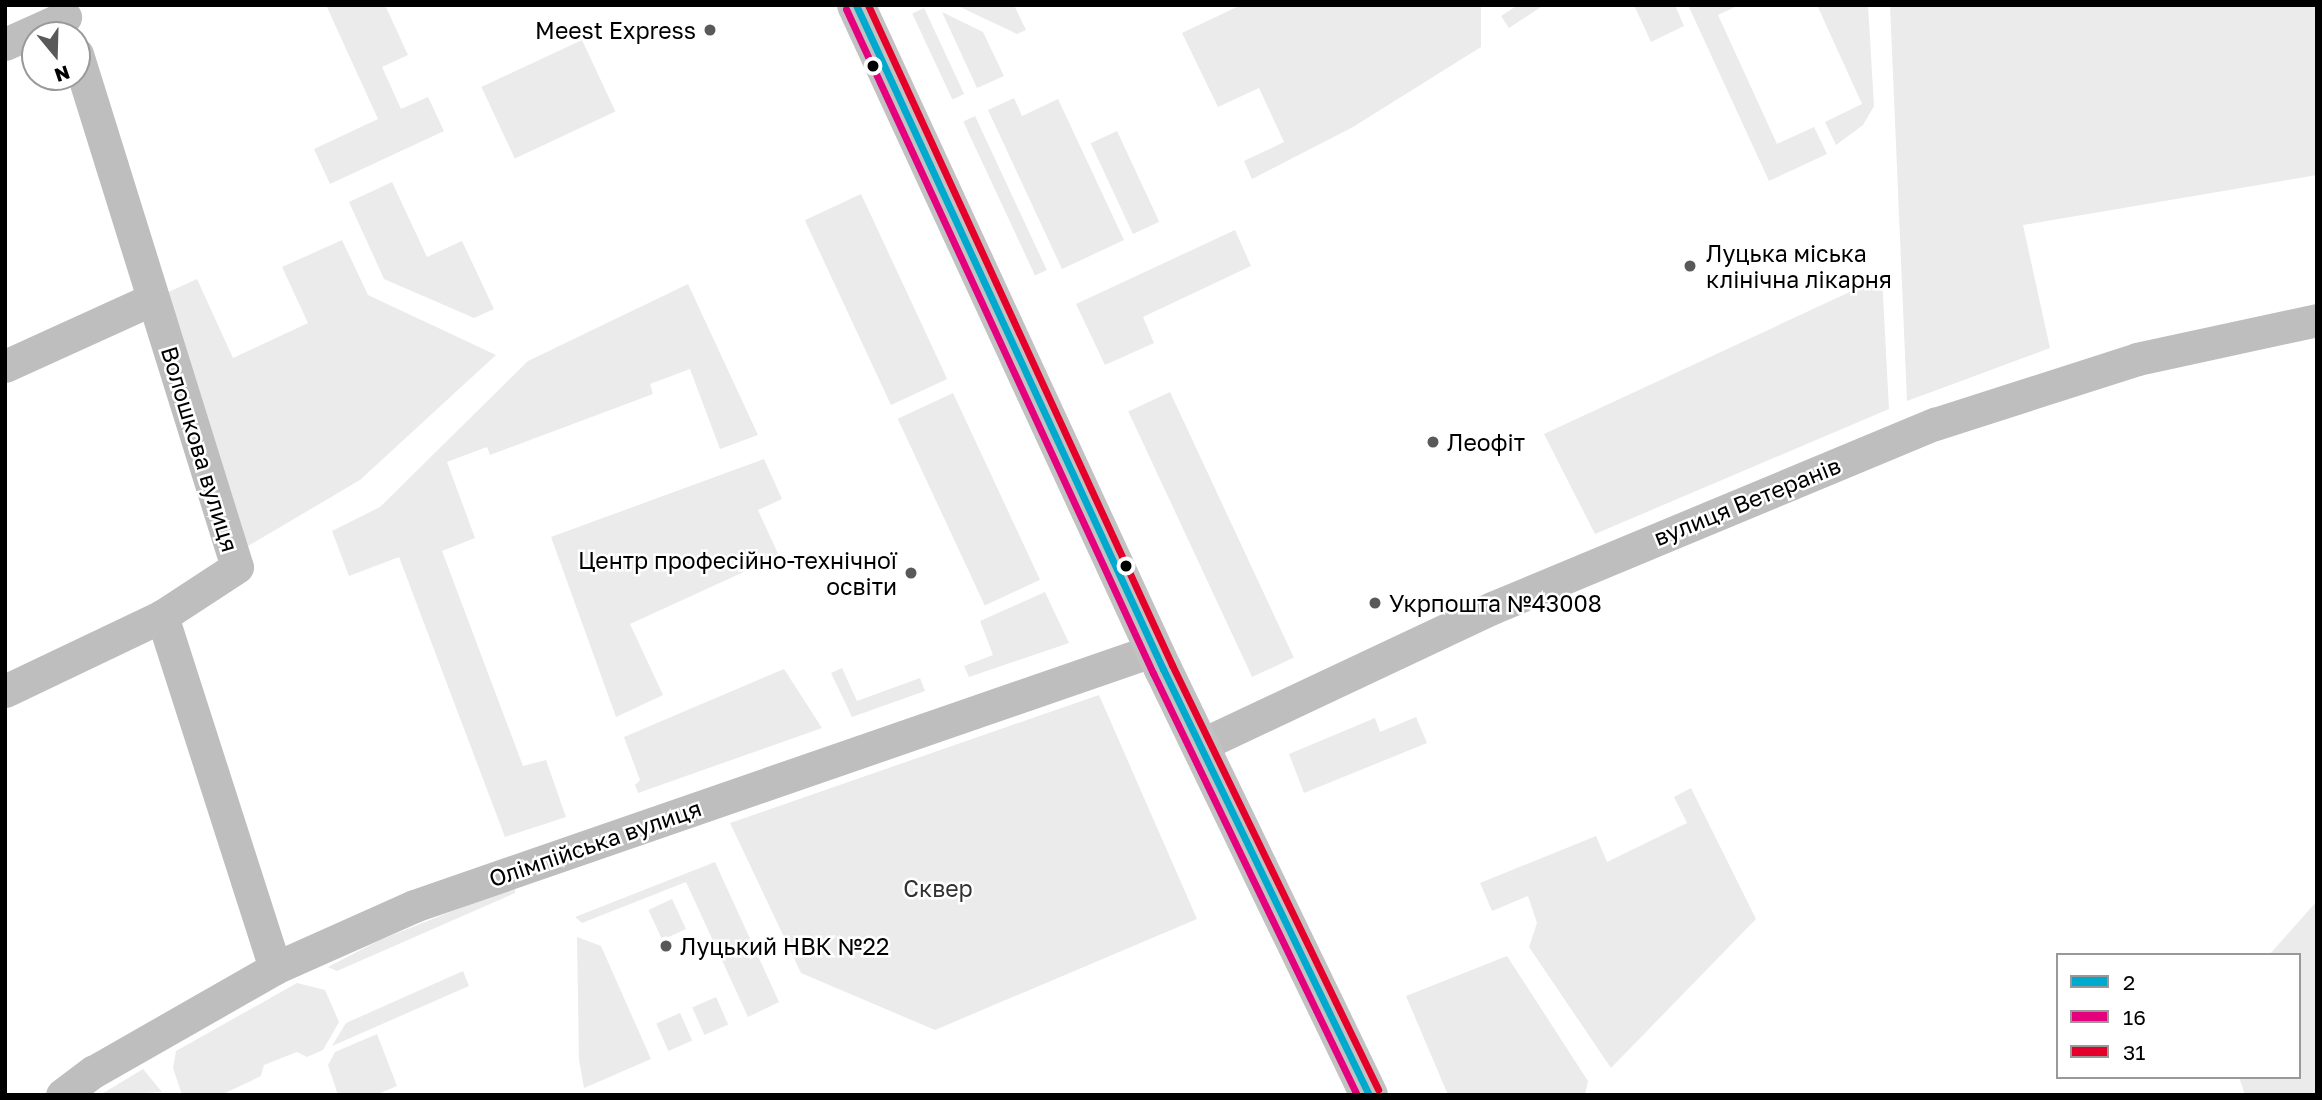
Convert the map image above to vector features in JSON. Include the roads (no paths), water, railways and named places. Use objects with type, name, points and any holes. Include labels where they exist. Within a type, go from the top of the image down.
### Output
[{"type":"main road","points":[[856,5],[1154,650],[1369,1095]]},
{"type":"street","points":[[5,44],[66,19]]},
{"type":"street","name":"Волошкова вулиця","points":[[88,91],[237,566],[162,615]]},
{"type":"street","points":[[5,366],[153,299]]},
{"type":"street","name":"вулиця Ветеранів","points":[[1201,745],[1492,608],[1935,424],[2137,359],[2317,320]]},
{"type":"street","points":[[5,691],[162,615],[275,968]]},
{"type":"street","name":"Олімпійська вулиця","points":[[62,1095],[93,1072],[275,968],[414,906],[1154,650]]},
{"type":"place","name":"Meest Express","points":[[710,30]]},
{"type":"place","name":"Луцька міська клінічна лікарня","points":[[1690,266]]},
{"type":"place","name":"Леофіт","points":[[1433,442]]},
{"type":"place","name":"Центр професійно-технічної освіти","points":[[911,573]]},
{"type":"place","name":"Укрпошта №43008","points":[[1375,603]]},
{"type":"place","name":"Луцький НВК №22","points":[[666,946]]},
{"type":"park label","name":"Сквер","points":[[938,888]]}]
